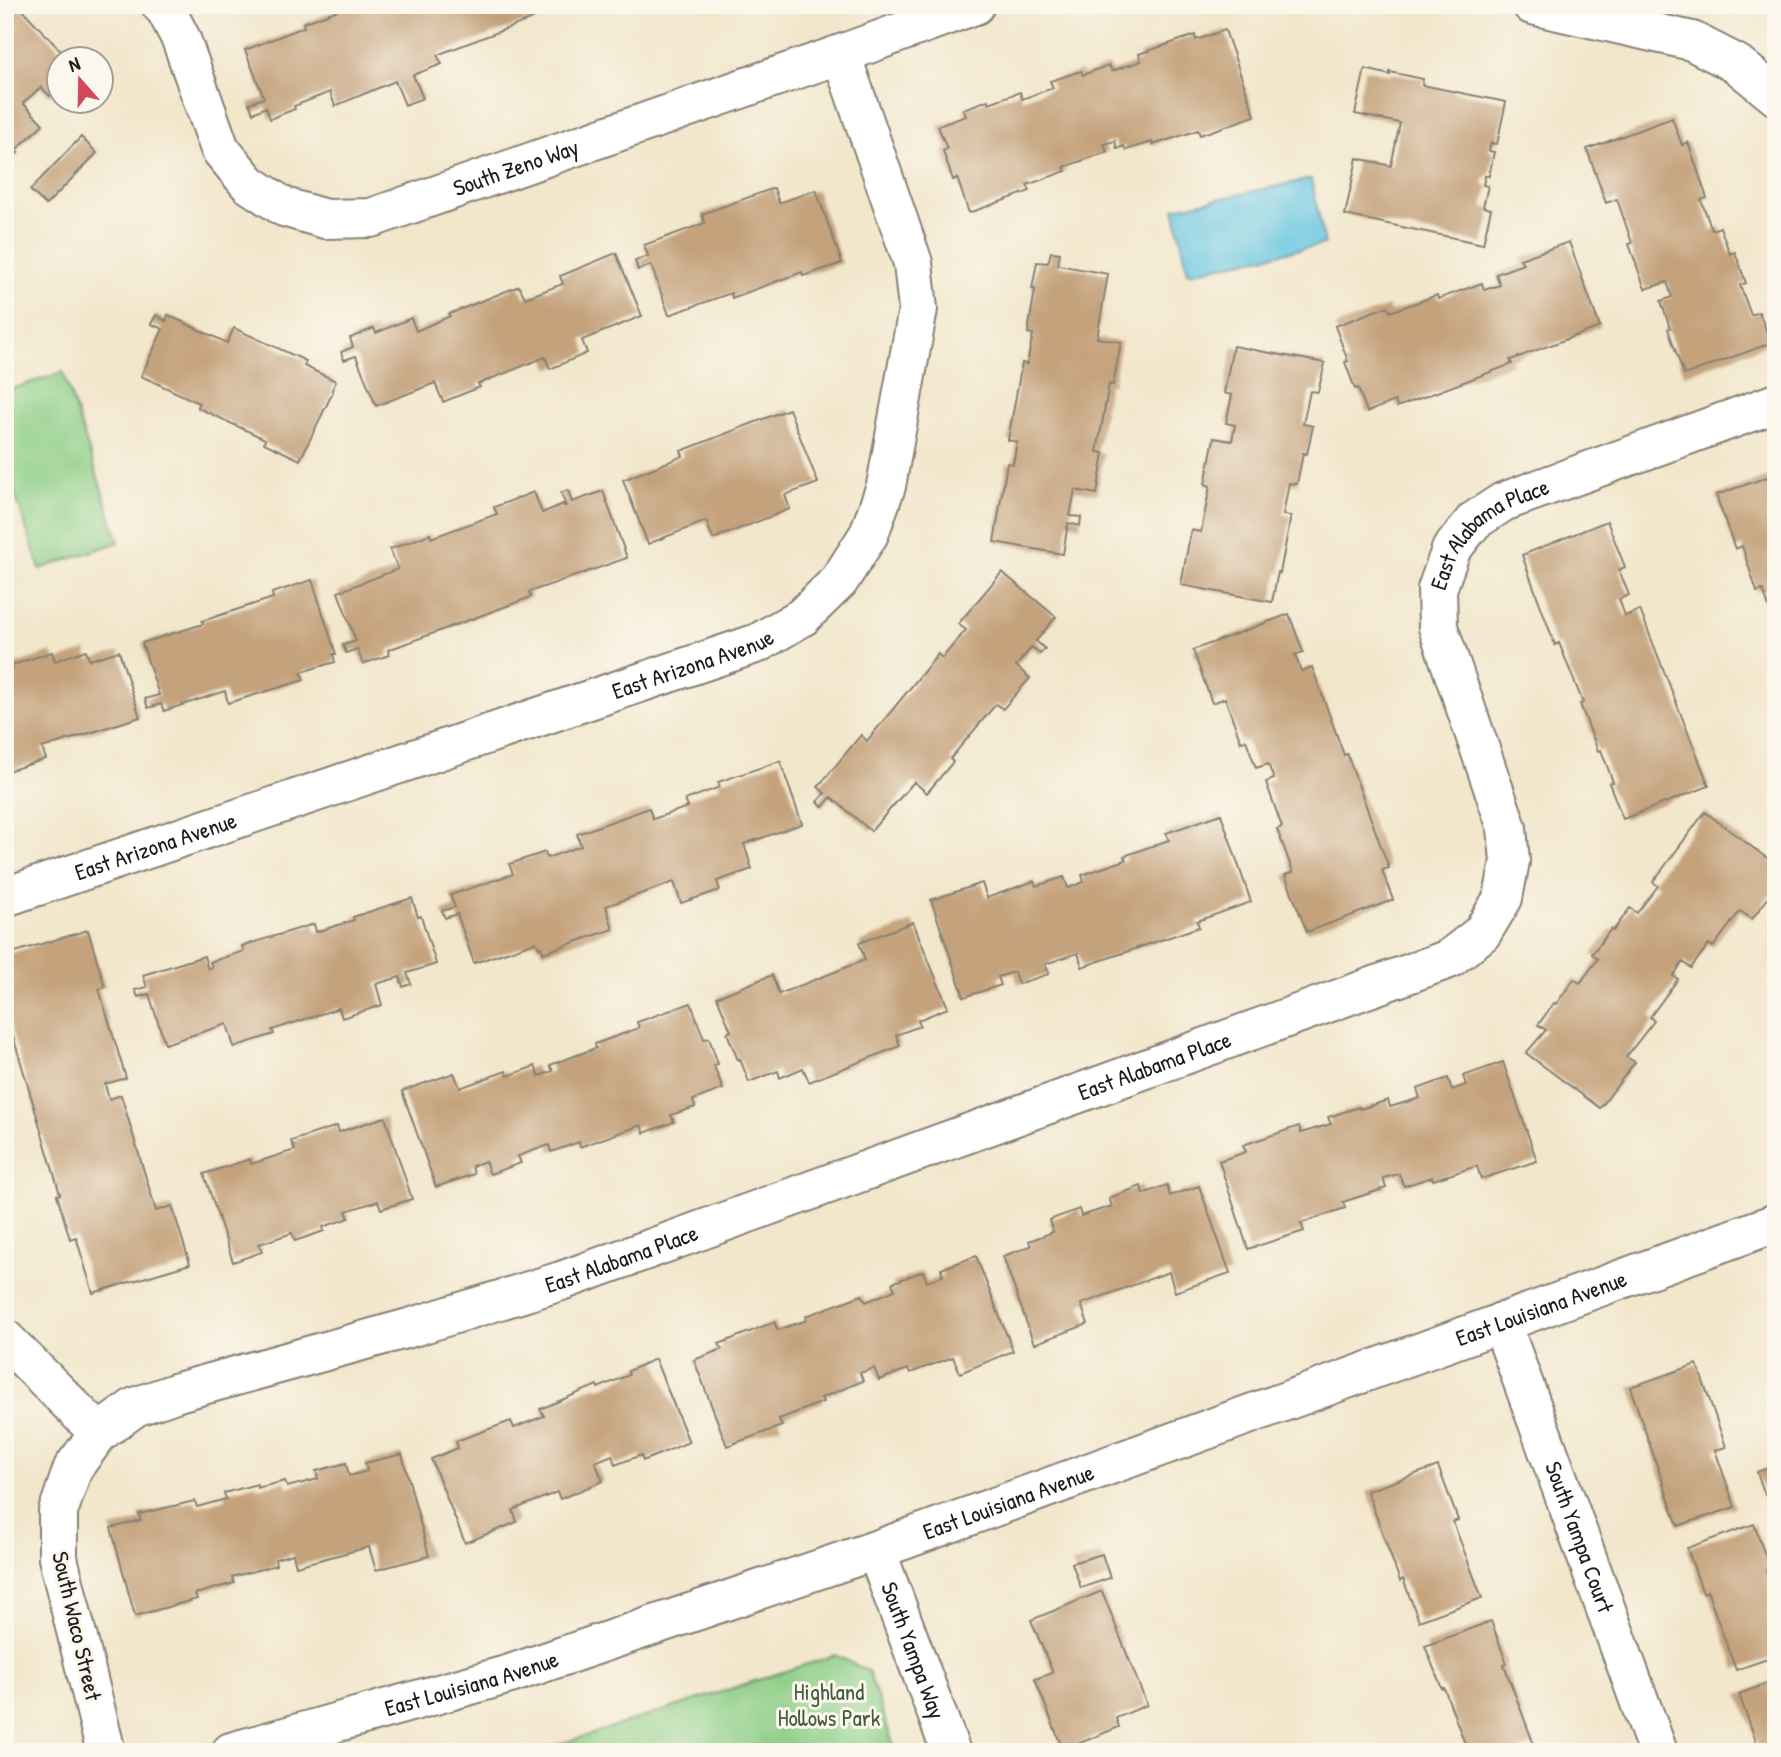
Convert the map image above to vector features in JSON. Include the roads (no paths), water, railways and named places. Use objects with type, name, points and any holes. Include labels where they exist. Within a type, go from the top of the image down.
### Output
[{"type":"street","name":"South Zeno Way","points":[[161,5],[181,39],[220,149],[249,184],[284,207],[325,219],[371,218],[975,5]]},
{"type":"street","points":[[1532,5],[1692,41],[1737,64],[1776,96]]},
{"type":"street","name":"East Arizona Avenue","points":[[5,897],[758,643],[802,617],[839,581],[869,534],[886,486],[918,309],[913,263],[841,54]]},
{"type":"street","name":"East Alabama Place","points":[[99,1433],[135,1407],[178,1392],[416,1326],[561,1281],[1449,959],[1482,933],[1503,898],[1510,860],[1507,828],[1438,627],[1437,589],[1451,550],[1474,521],[1503,502],[1776,404]]},
{"type":"street","name":"East Louisiana Avenue","points":[[232,1752],[510,1674],[876,1550],[1776,1223]]},
{"type":"street","name":"South Yampa Court","points":[[1502,1322],[1658,1752]]},
{"type":"street","points":[[5,1339],[99,1433]]},
{"type":"street","name":"South Waco Street","points":[[99,1433],[73,1468],[58,1512],[58,1558],[106,1752]]},
{"type":"street","name":"South Yampa Way","points":[[876,1550],[951,1752]]},
{"type":"water","points":[[1311,179],[1325,244],[1188,273],[1174,208]]},
{"type":"park label","name":"Highland Hollows Park","points":[[829,1705]]}]
